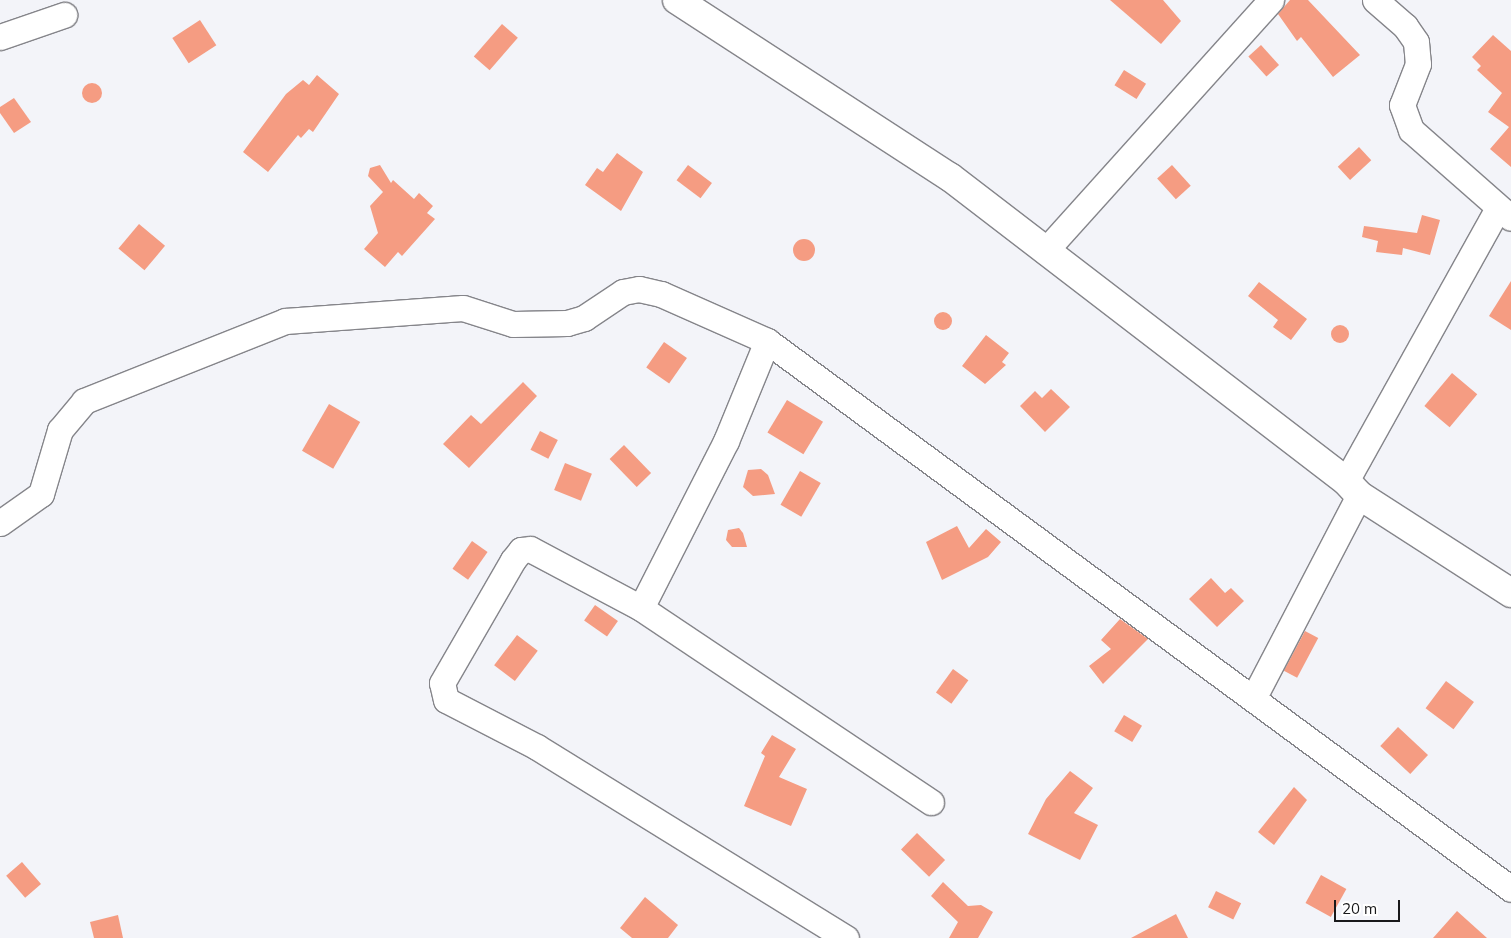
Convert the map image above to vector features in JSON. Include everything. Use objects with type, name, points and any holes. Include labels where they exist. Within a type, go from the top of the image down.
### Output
[{"type":"street","points":[[1045,251],[1271,0]]},
{"type":"street","points":[[1254,697],[1353,488],[1505,213],[1411,130],[1406,121],[1402,105],[1418,64],[1416,42],[1405,26],[1375,0]]},
{"type":"street","points":[[682,1],[950,178],[1353,488],[1511,593]]},
{"type":"street","points":[[0,37],[64,15]]},
{"type":"street","points":[[0,523],[41,494],[60,430],[84,401],[285,321],[462,308],[513,324],[567,323],[584,318],[623,292],[640,289],[661,294],[767,341],[1254,697],[1511,889]]},
{"type":"street","points":[[641,608],[726,441],[767,341]]},
{"type":"street","points":[[846,938],[537,747],[451,705],[441,691],[442,683],[521,550],[538,552],[641,608],[931,802]]},
{"type":"building","points":[[1110,0],[1163,0],[1181,21],[1161,44]]},
{"type":"building","points":[[1290,0],[1308,0],[1360,55],[1333,77],[1301,37],[1297,41],[1278,14]]},
{"type":"building","points":[[200,20],[216,45],[189,63],[172,38]]},
{"type":"building","points":[[502,24],[518,38],[490,70],[474,56]]},
{"type":"building","points":[[1493,35],[1511,51],[1511,167],[1490,149],[1509,127],[1488,112],[1502,93],[1477,70],[1481,66],[1472,57]]},
{"type":"building","points":[[1261,45],[1279,65],[1266,76],[1248,56]]},
{"type":"building","points":[[1124,70],[1146,84],[1137,99],[1114,85]]},
{"type":"building","points":[[317,75],[339,94],[313,132],[309,129],[301,138],[298,135],[268,172],[243,152],[286,94],[303,80],[309,85]]},
{"type":"building","points":[[92,83],[99,86],[102,93],[99,100],[92,103],[85,100],[82,93],[85,86]]},
{"type":"building","points":[[14,98],[31,122],[14,133],[0,113],[0,107]]},
{"type":"building","points":[[1359,147],[1371,160],[1350,180],[1338,167]]},
{"type":"building","points":[[617,153],[643,172],[621,211],[585,185],[597,168],[603,172]]},
{"type":"building","points":[[380,165],[391,183],[393,180],[414,199],[419,193],[433,206],[427,213],[435,219],[402,256],[398,252],[385,267],[364,249],[378,233],[370,206],[383,192],[368,176],[370,168]]},
{"type":"building","points":[[688,165],[712,183],[701,198],[677,180]]},
{"type":"building","points":[[1172,165],[1191,186],[1176,199],[1157,178]]},
{"type":"building","points":[[1422,215],[1440,220],[1430,255],[1403,248],[1402,255],[1376,252],[1378,241],[1362,237],[1364,226],[1417,233]]},
{"type":"building","points":[[139,224],[165,246],[144,270],[118,249]]},
{"type":"building","points":[[804,239],[812,242],[815,250],[812,258],[804,261],[796,258],[793,250],[796,242]]},
{"type":"building","points":[[1511,281],[1511,330],[1489,316]]},
{"type":"building","points":[[1259,282],[1307,319],[1291,340],[1273,327],[1278,320],[1248,296]]},
{"type":"building","points":[[943,312],[949,315],[952,321],[949,327],[943,330],[937,327],[934,321],[937,315]]},
{"type":"building","points":[[1336,325],[1344,325],[1349,330],[1347,341],[1336,343],[1331,338],[1331,330]]},
{"type":"building","points":[[986,335],[1009,353],[1002,362],[1006,365],[985,384],[962,366]]},
{"type":"building","points":[[664,342],[687,358],[669,383],[646,367]]},
{"type":"building","points":[[1452,373],[1477,394],[1450,427],[1424,406]]},
{"type":"building","points":[[523,382],[537,396],[469,468],[443,444],[471,415],[481,424]]},
{"type":"building","points":[[1051,389],[1070,407],[1045,432],[1020,406],[1035,391],[1042,398]]},
{"type":"building","points":[[787,400],[823,422],[803,454],[767,433]]},
{"type":"building","points":[[329,404],[360,422],[333,469],[302,451]]},
{"type":"building","points":[[540,431],[558,440],[548,459],[530,450]]},
{"type":"building","points":[[624,445],[651,473],[637,487],[610,459]]},
{"type":"building","points":[[565,463],[592,474],[581,501],[554,490]]},
{"type":"building","points":[[761,469],[768,475],[775,494],[753,496],[743,487],[748,470]]},
{"type":"building","points":[[800,471],[821,483],[801,517],[780,505]]},
{"type":"building","points":[[957,526],[969,548],[986,529],[1001,542],[988,557],[942,580],[926,542]]},
{"type":"building","points":[[739,528],[743,533],[747,547],[732,547],[726,540],[728,530]]},
{"type":"building","points":[[472,541],[488,552],[468,580],[452,569]]},
{"type":"building","points":[[1211,578],[1225,593],[1231,588],[1244,601],[1217,627],[1189,599]]},
{"type":"building","points":[[595,605],[618,621],[607,637],[584,621]]},
{"type":"building","points":[[1120,619],[1148,639],[1103,684],[1089,666],[1111,649],[1101,640]]},
{"type":"building","points":[[1305,631],[1318,638],[1297,678],[1284,671]]},
{"type":"building","points":[[517,635],[538,651],[515,681],[494,665]]},
{"type":"building","points":[[953,669],[968,680],[951,704],[936,692]]},
{"type":"building","points":[[1446,681],[1474,702],[1453,729],[1426,708]]},
{"type":"building","points":[[1124,715],[1142,726],[1132,742],[1114,731]]},
{"type":"building","points":[[1398,727],[1428,755],[1410,774],[1380,746]]},
{"type":"building","points":[[772,735],[796,749],[779,777],[807,789],[791,826],[744,806],[765,756],[761,753]]},
{"type":"building","points":[[1070,771],[1093,788],[1074,813],[1098,825],[1080,860],[1028,834],[1046,799]]},
{"type":"building","points":[[1294,787],[1307,800],[1274,845],[1258,832]]},
{"type":"building","points":[[917,833],[945,860],[929,877],[901,850]]},
{"type":"building","points":[[22,862],[41,884],[25,898],[6,876]]},
{"type":"building","points":[[1321,875],[1346,889],[1331,917],[1305,903]]},
{"type":"building","points":[[943,882],[968,906],[981,905],[993,912],[978,938],[949,938],[958,922],[931,896]]},
{"type":"building","points":[[1216,891],[1241,903],[1233,919],[1208,907]]},
{"type":"building","points":[[645,897],[678,925],[668,938],[632,938],[620,928]]},
{"type":"building","points":[[1457,911],[1487,938],[1433,938]]},
{"type":"building","points":[[1176,914],[1188,938],[1131,938]]},
{"type":"building","points":[[118,915],[123,938],[94,938],[90,922]]}]
